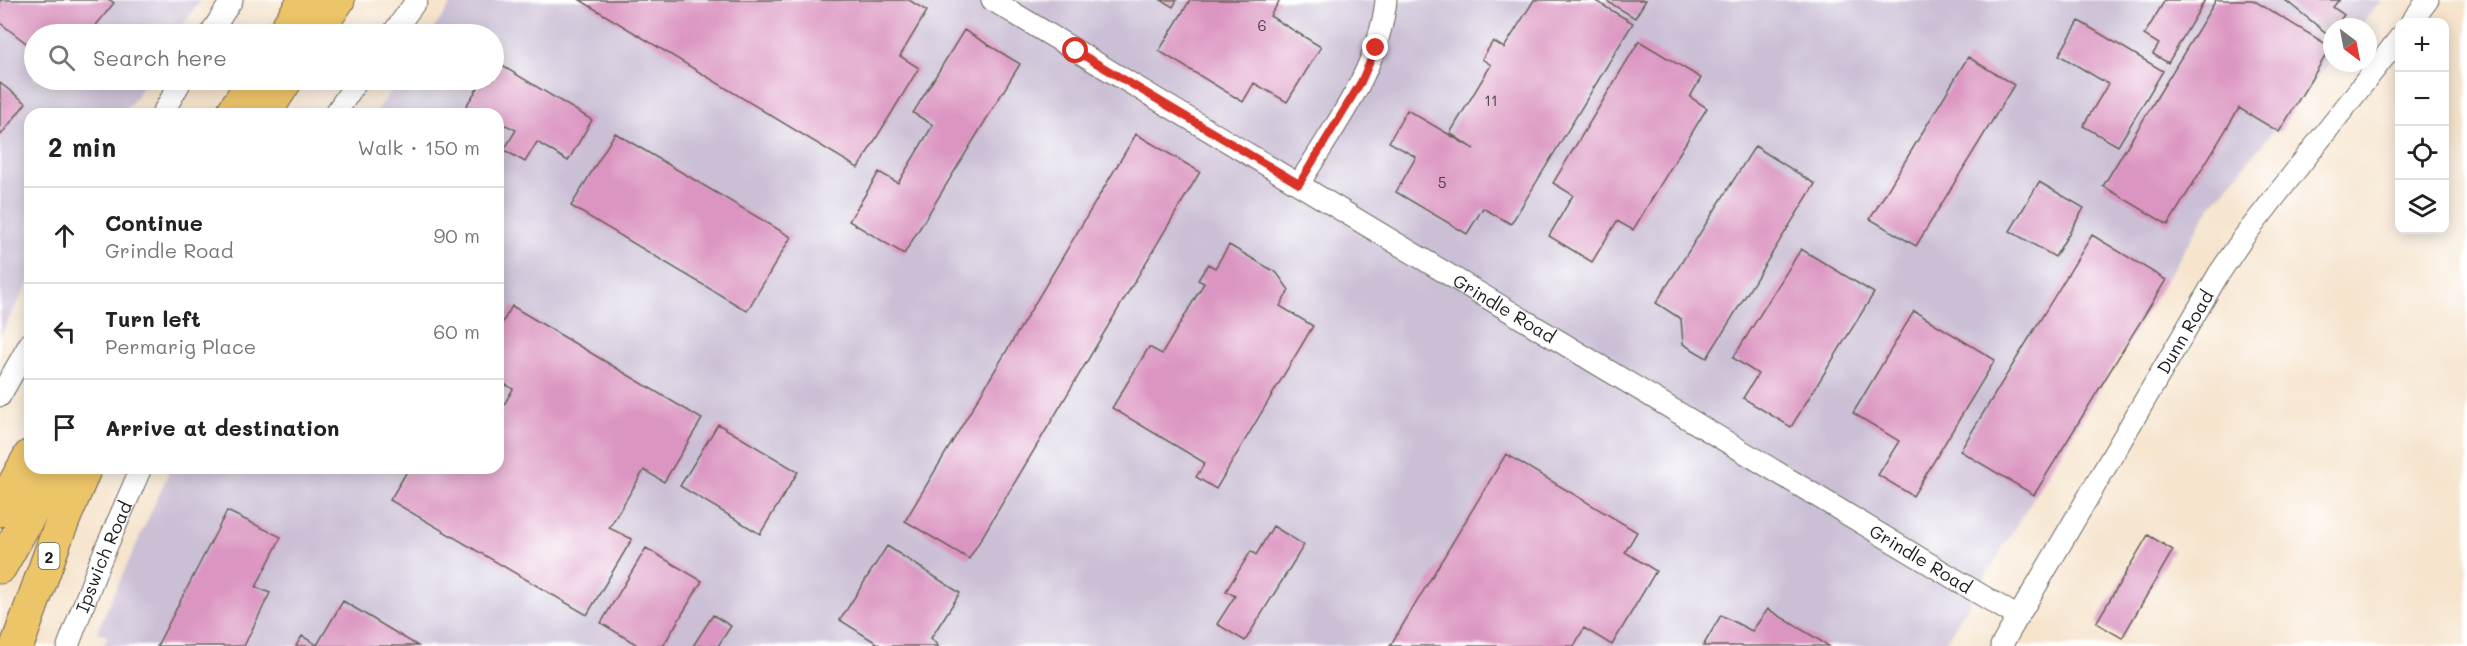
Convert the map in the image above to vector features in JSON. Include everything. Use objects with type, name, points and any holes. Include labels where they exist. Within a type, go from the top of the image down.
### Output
[{"type":"highway","points":[[289,24],[305,0]]},
{"type":"highway","points":[[322,24],[338,0]]},
{"type":"highway","points":[[236,108],[248,90]]},
{"type":"highway","points":[[268,108],[280,90]]},
{"type":"highway","points":[[0,472],[24,439]]},
{"type":"highway","points":[[0,510],[24,467]]},
{"type":"highway","points":[[0,567],[53,474]]},
{"type":"highway","name":"2","points":[[17,646],[53,544],[82,474]]},
{"type":"street","points":[[216,24],[232,0]]},
{"type":"street","points":[[399,24],[417,0]]},
{"type":"street","name":"Grindle Road","points":[[992,0],[1299,184],[1392,243],[2018,617]]},
{"type":"street","points":[[1299,184],[1361,82],[1376,48],[1386,0]]},
{"type":"street","points":[[2414,18],[2428,0]]},
{"type":"street","name":"Dunn Road","points":[[2001,646],[2218,275],[2243,238],[2395,43]]},
{"type":"street","points":[[166,108],[176,90]]},
{"type":"street","points":[[339,108],[351,90]]},
{"type":"street","points":[[0,396],[24,354]]},
{"type":"street","name":"Ipswich Road","points":[[68,646],[99,564],[138,474]]},
{"type":"shaded area","points":[[0,0],[200,0],[184,24],[24,24],[24,90],[140,90],[128,108],[24,108],[24,291],[0,335]]},
{"type":"shaded area","points":[[454,0],[2381,0],[2366,18],[2323,18],[2323,71],[2211,206],[1943,646],[104,646],[108,637],[97,631],[168,474],[504,474],[504,108],[379,108],[392,90],[504,90],[504,24],[437,24]]},
{"type":"building","points":[[0,0],[110,0],[114,3],[97,24],[24,24],[24,41],[0,23]]},
{"type":"building","points":[[580,0],[909,0],[927,11],[900,56],[919,68],[858,168]]},
{"type":"building","points":[[1161,0],[1177,0],[1173,7]]},
{"type":"building","points":[[1190,0],[1280,0],[1270,16],[1321,47],[1287,102],[1254,83],[1243,102],[1159,51]]},
{"type":"building","points":[[1534,0],[1594,0],[1633,23],[1511,224],[1483,208],[1467,234],[1396,192],[1416,157],[1389,142],[1407,110],[1474,149],[1450,133],[1491,65],[1482,59],[1493,41],[1504,48]]},
{"type":"building","points":[[1605,0],[1646,0],[1635,18]]},
{"type":"building","points":[[2165,0],[2205,0],[2168,63],[2153,54],[2159,44],[2144,35]]},
{"type":"building","points":[[2216,0],[2253,0],[2323,42],[2323,60],[2279,132],[2239,108],[2168,225],[2103,186]]},
{"type":"building","points":[[2285,0],[2339,0],[2333,7],[2344,15],[2342,18],[2323,18],[2323,30]]},
{"type":"building","points":[[2079,21],[2163,71],[2118,146],[2083,126],[2108,84],[2059,55]]},
{"type":"building","points":[[964,30],[1020,64],[904,254],[849,221],[879,172],[898,183],[933,125],[913,113]]},
{"type":"building","points":[[1639,41],[1701,78],[1690,97],[1707,108],[1633,230],[1617,221],[1592,262],[1549,236],[1573,195],[1553,183]]},
{"type":"building","points":[[1968,57],[2014,85],[1916,246],[1870,219]]},
{"type":"building","points":[[504,67],[592,120],[568,161],[537,142],[525,162],[504,150],[516,130],[504,126],[504,108],[465,108],[476,90],[504,90]]},
{"type":"building","points":[[0,83],[26,103],[0,136]]},
{"type":"building","points":[[615,133],[791,237],[747,311],[571,206]]},
{"type":"building","points":[[1136,134],[1200,172],[969,559],[905,521]]},
{"type":"building","points":[[1755,146],[1815,184],[1707,358],[1683,344],[1681,319],[1656,303]]},
{"type":"building","points":[[2039,182],[2084,208],[2055,257],[2010,231]]},
{"type":"building","points":[[2092,235],[2166,280],[2034,495],[1960,451]]},
{"type":"building","points":[[1229,245],[1277,273],[1289,290],[1280,306],[1313,326],[1216,489],[1196,477],[1205,463],[1112,408],[1149,347],[1162,354],[1204,283],[1198,280],[1208,264],[1215,268]]},
{"type":"building","points":[[1801,249],[1874,293],[1791,427],[1743,398],[1758,374],[1733,358]]},
{"type":"building","points":[[512,306],[702,419],[664,482],[644,470],[609,528],[632,539],[587,615],[390,500],[405,474],[504,474],[504,405],[513,389],[504,384],[504,320]]},
{"type":"building","points":[[1914,311],[1995,360],[1913,496],[1878,475],[1899,441],[1853,413]]},
{"type":"building","points":[[718,424],[798,472],[760,534],[680,486]]},
{"type":"building","points":[[1506,454],[1637,532],[1625,552],[1656,571],[1612,645],[1584,628],[1574,646],[1390,646]]},
{"type":"building","points":[[227,511],[281,537],[256,587],[270,593],[244,646],[157,646]]},
{"type":"building","points":[[1273,526],[1304,545],[1245,641],[1217,624],[1235,596],[1226,591],[1251,551],[1256,555]]},
{"type":"building","points":[[2148,535],[2173,550],[2122,638],[2096,623]]},
{"type":"building","points":[[887,546],[960,593],[931,638],[938,646],[881,646],[840,620]]},
{"type":"building","points":[[646,548],[702,581],[663,646],[639,646],[601,623]]},
{"type":"building","points":[[343,601],[418,646],[296,646],[302,636],[317,645]]},
{"type":"building","points":[[1768,609],[1829,646],[1703,646],[1721,615],[1752,631]]},
{"type":"building","points":[[713,615],[731,626],[718,646],[693,646]]},
{"type":"route","points":[[1076,51],[1299,184],[1361,82],[1376,48]]}]
